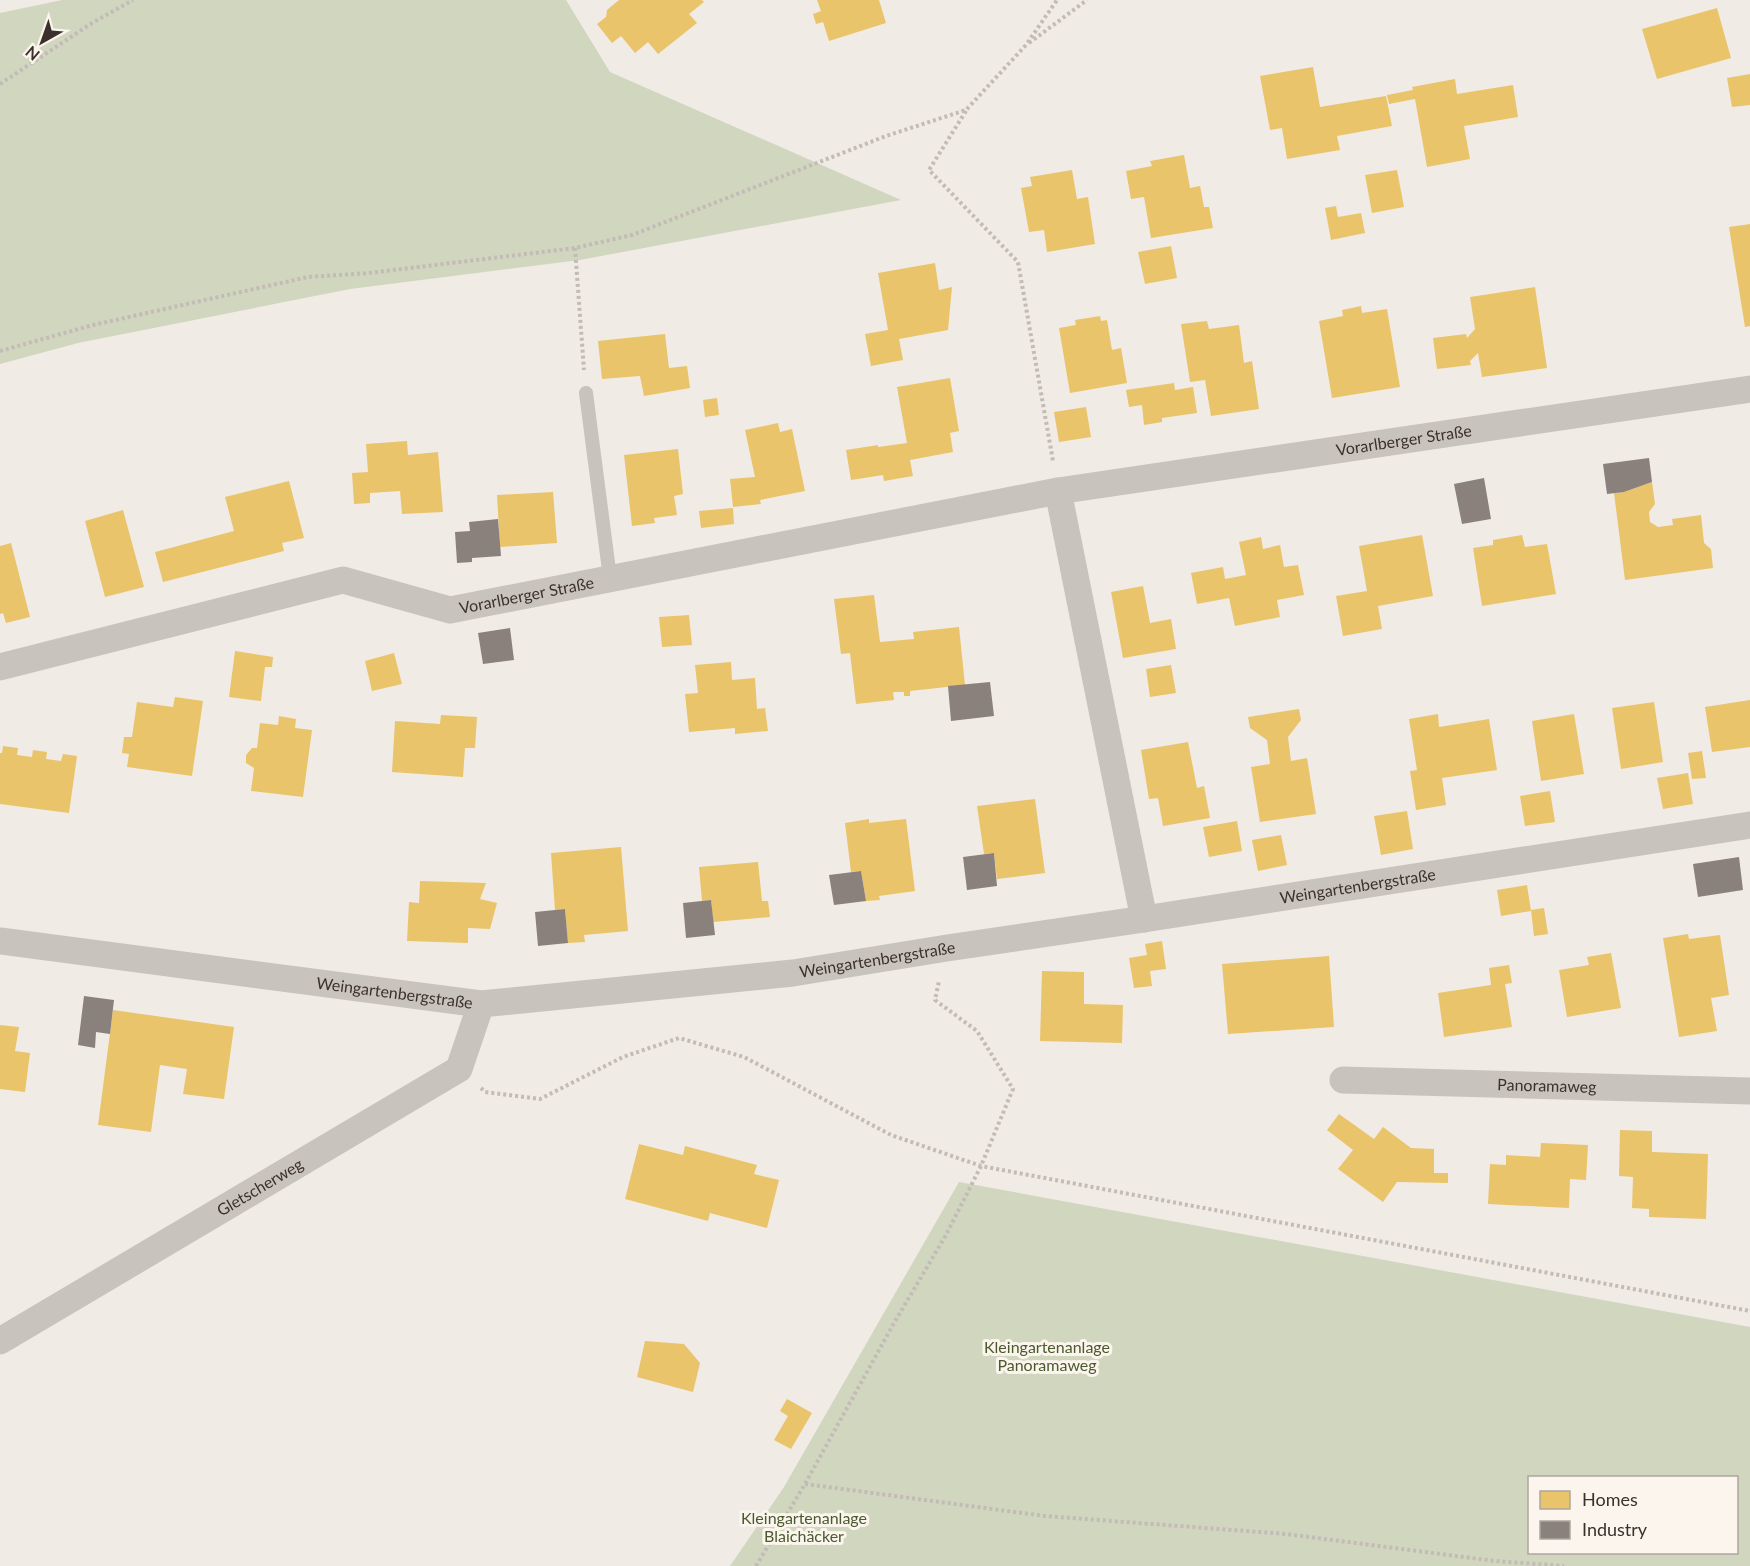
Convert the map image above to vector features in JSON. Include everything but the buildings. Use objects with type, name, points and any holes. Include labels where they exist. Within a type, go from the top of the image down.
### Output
[{"type":"street","name":"Vorarlberger Straße","points":[[0,667],[343,580],[450,610],[1058,491],[1750,389]]},
{"type":"street","points":[[1058,491],[1144,919]]},
{"type":"street","name":"Weingartenbergstraße","points":[[0,941],[481,1004],[793,973],[1750,825]]},
{"type":"street","points":[[459,1069],[481,1004]]},
{"type":"street","name":"Gletscherweg","points":[[0,1341],[459,1069]]},
{"type":"street","name":"Panoramaweg","points":[[1343,1080],[1750,1090]]},
{"type":"lane","points":[[586,393],[609,578]]},
{"type":"path","points":[[0,84],[92,23],[133,0]]},
{"type":"path","points":[[1057,0],[1026,45],[966,110],[929,170],[1018,262],[1058,491]]},
{"type":"path","points":[[1026,45],[1087,0]]},
{"type":"path","points":[[0,351],[93,325],[308,277],[369,273],[575,248],[632,235],[886,136],[966,110]]},
{"type":"path","points":[[575,248],[586,393]]},
{"type":"path","points":[[756,1566],[806,1484],[945,1235],[981,1166],[1013,1089],[977,1030],[935,1000],[947,948]]},
{"type":"path","points":[[459,1069],[485,1092],[540,1099],[623,1057],[679,1038],[744,1057],[891,1135],[981,1166],[1750,1311]]},
{"type":"path","points":[[806,1484],[1045,1516],[1286,1534],[1495,1561],[1564,1566]]},
{"type":"green space","points":[[62,0],[566,0],[610,72],[901,200],[580,260],[350,289],[78,343],[0,364],[0,13]]},
{"type":"green space","name":"Kleingartenanlage Panoramaweg","points":[[959,1182],[1750,1327],[1750,1566],[730,1566],[784,1487]]},
{"type":"park label","name":"Kleingartenanlage Blaichäcker","points":[[804,1527]]}]
